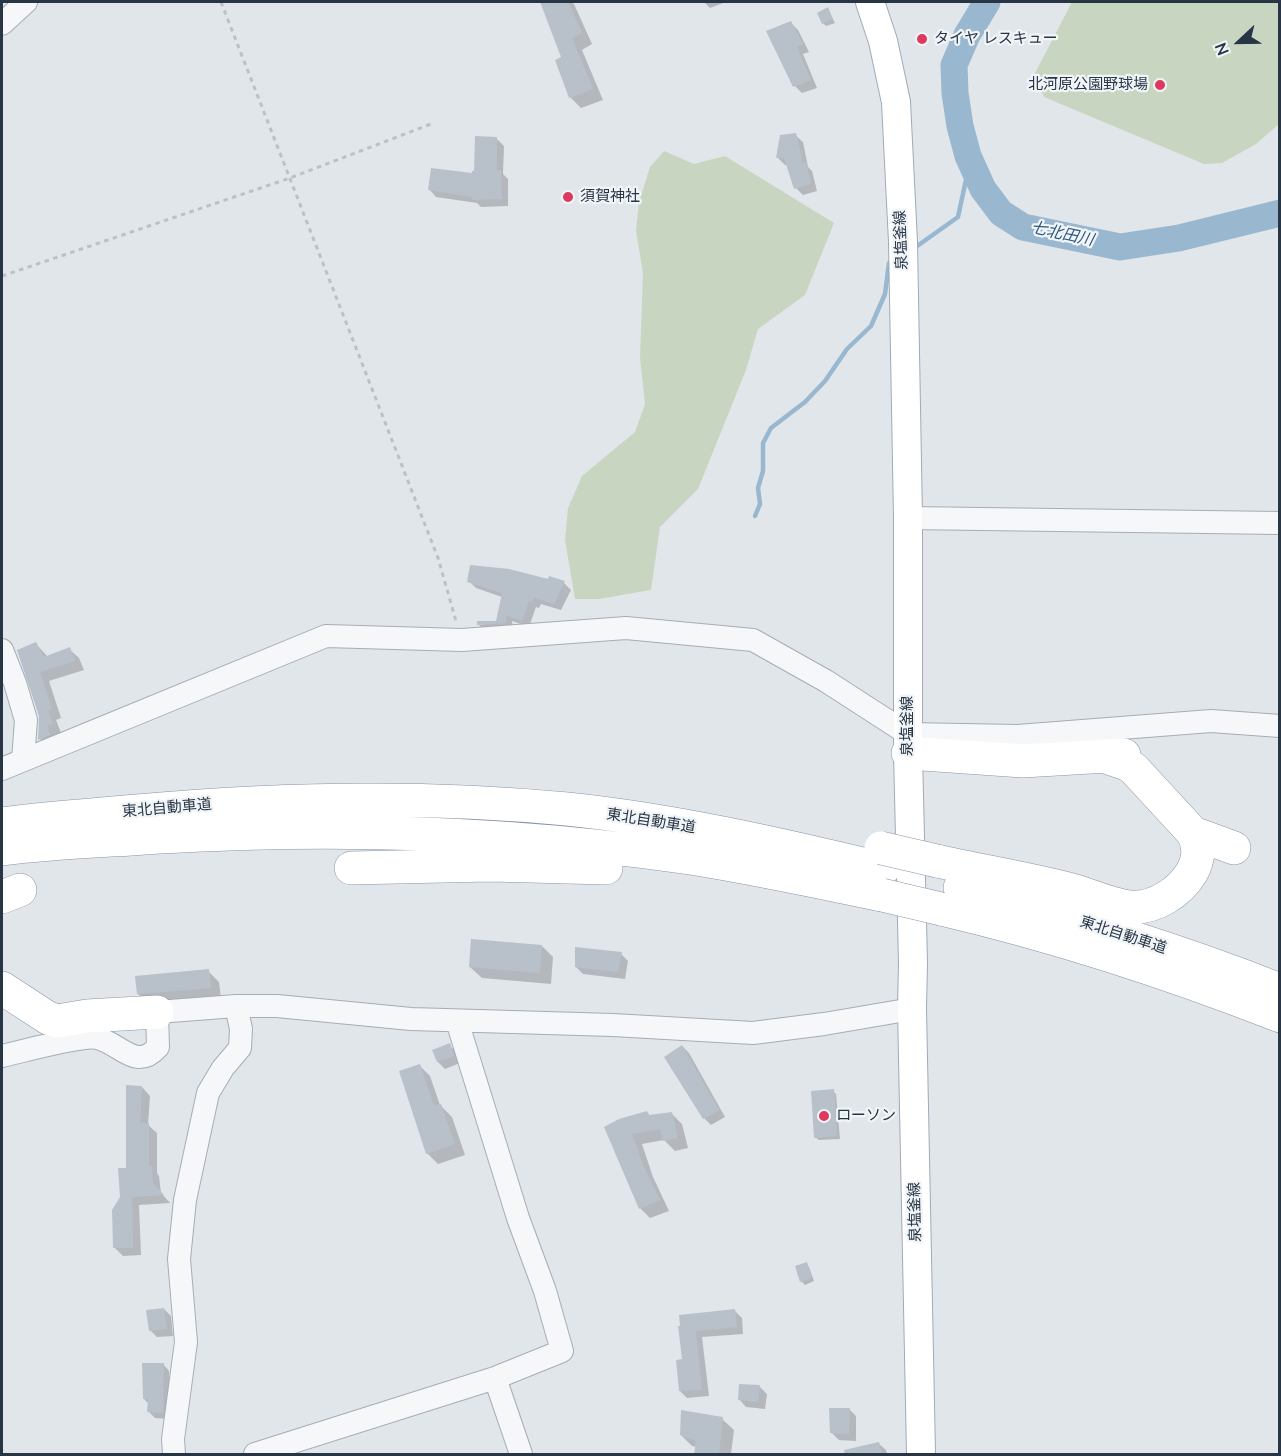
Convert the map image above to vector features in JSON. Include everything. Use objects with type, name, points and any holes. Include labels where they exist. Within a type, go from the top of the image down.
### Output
[{"type":"highway","points":[[882,871],[939,884],[1066,889],[1131,907],[1147,905],[1164,898],[1182,886],[1197,860],[1198,842],[1212,837],[1134,769],[1127,764],[1103,756],[1023,760],[908,744]]},
{"type":"highway","name":"東北自動車道","points":[[2,824],[262,801],[414,800],[483,802],[568,809],[654,821],[740,837],[939,884],[1080,922],[1280,990]]},
{"type":"highway","name":"東北自動車道","points":[[2,849],[262,833],[402,834],[483,837],[630,850],[692,858],[811,880],[882,871]]},
{"type":"highway","points":[[351,868],[525,866],[691,871],[811,880]]},
{"type":"highway","name":"東北自動車道","points":[[939,884],[995,922],[1165,975],[1280,1016]]},
{"type":"highway","points":[[2,976],[56,1008],[87,1017]]},
{"type":"highway","points":[[2,988],[48,1018],[57,1021],[158,1012]]},
{"type":"main road","name":"泉塩釜線","points":[[870,2],[883,41],[896,102],[903,242],[908,518],[908,744],[921,1455]]},
{"type":"street","points":[[2,24],[26,2]]},
{"type":"street","points":[[908,518],[1280,523]]},
{"type":"street","points":[[2,769],[326,636],[462,640],[626,628],[753,640],[825,681],[908,744],[1211,721],[1280,726]]},
{"type":"street","points":[[2,650],[26,720],[23,760]]},
{"type":"street","points":[[2,1056],[79,1039],[96,1038],[137,1058],[146,1056],[158,1047],[158,1012],[236,1006],[277,1006],[411,1019],[613,1025],[753,1033],[912,1009]]},
{"type":"street","points":[[174,1455],[173,1439],[186,1342],[179,1259],[185,1200],[208,1093],[223,1068],[240,1048],[241,1029],[236,1006]]},
{"type":"street","points":[[255,1455],[495,1378],[562,1351],[546,1291],[518,1218],[457,1021]]},
{"type":"street","points":[[495,1378],[520,1455]]},
{"type":"path","points":[[221,2],[438,558],[462,640]]},
{"type":"path","points":[[2,276],[290,177],[431,124]]},
{"type":"green space","name":"北河原公園野球場","points":[[1072,2],[1279,2],[1279,124],[1256,144],[1222,163],[1204,164],[1044,97],[1035,73]]},
{"type":"green space","points":[[664,151],[694,164],[725,156],[834,223],[805,295],[758,329],[746,370],[698,489],[660,527],[651,590],[599,599],[575,599],[565,540],[568,508],[582,476],[635,432],[645,404],[640,358],[643,273],[636,231],[639,202],[650,167]]},
{"type":"building","points":[[540,2],[568,2],[582,33],[572,38],[593,89],[569,98],[555,60],[561,57]]},
{"type":"building","points":[[828,7],[833,19],[822,24],[817,13]]},
{"type":"building","points":[[791,21],[803,44],[797,47],[811,80],[793,87],[766,31]]},
{"type":"building","points":[[796,133],[811,184],[794,189],[784,158],[776,158],[780,135]]},
{"type":"building","points":[[475,136],[497,137],[497,170],[501,170],[502,199],[472,200],[472,197],[428,190],[431,168],[472,173],[474,171]]},
{"type":"building","points":[[470,565],[509,569],[565,581],[554,604],[534,598],[532,602],[529,601],[522,621],[506,615],[506,623],[477,625],[477,621],[496,621],[502,593],[467,582]]},
{"type":"building","points":[[36,642],[44,657],[70,647],[75,661],[40,672],[52,709],[48,711],[53,724],[47,725],[50,735],[38,740],[39,716],[17,650]]},
{"type":"building","points":[[471,939],[542,945],[540,973],[469,967]]},
{"type":"building","points":[[575,947],[622,952],[618,972],[575,967]]},
{"type":"building","points":[[209,969],[211,988],[137,994],[135,976]]},
{"type":"building","points":[[450,1043],[454,1056],[437,1062],[432,1050]]},
{"type":"building","points":[[682,1045],[719,1110],[703,1119],[664,1057]]},
{"type":"building","points":[[420,1064],[434,1106],[441,1104],[455,1144],[426,1154],[399,1071]]},
{"type":"building","points":[[126,1085],[142,1086],[140,1123],[149,1123],[149,1166],[152,1166],[153,1183],[164,1195],[132,1197],[133,1248],[113,1248],[112,1210],[120,1197],[118,1168],[126,1168]]},
{"type":"building","points":[[834,1089],[837,1136],[814,1138],[811,1091]]},
{"type":"building","points":[[647,1111],[649,1115],[672,1112],[678,1138],[663,1141],[660,1129],[632,1134],[643,1165],[660,1200],[639,1209],[604,1127],[619,1119]]},
{"type":"building","points":[[807,1262],[812,1278],[800,1282],[795,1266]]},
{"type":"building","points":[[164,1308],[167,1329],[149,1331],[146,1310]]},
{"type":"building","points":[[735,1309],[737,1327],[696,1331],[702,1390],[679,1391],[676,1360],[682,1359],[679,1315]]},
{"type":"building","points":[[142,1363],[164,1363],[163,1413],[147,1412],[148,1399],[143,1399]]},
{"type":"building","points":[[739,1384],[760,1385],[758,1402],[738,1400]]},
{"type":"building","points":[[829,1408],[850,1408],[849,1434],[830,1433]]},
{"type":"building","points":[[681,1410],[723,1417],[719,1455],[694,1455],[696,1441],[680,1435]]},
{"type":"building","points":[[879,1442],[882,1455],[845,1455],[844,1450]]},
{"type":"waterway","name":"七北田川","points":[[987,2],[967,35],[954,65],[955,93],[968,156],[983,189],[1001,213],[1023,227],[1120,247],[1179,238],[1280,213]]},
{"type":"waterway","points":[[913,249],[958,217],[970,161]]},
{"type":"waterway","points":[[755,516],[760,504],[758,488],[763,471],[763,443],[771,428],[805,402],[825,381],[847,349],[871,326],[885,294],[889,263],[893,260]]},
{"type":"place","name":"タイヤ レスキュー","points":[[922,39]]},
{"type":"place","name":"北河原公園野球場","points":[[1160,85]]},
{"type":"place","name":"須賀神社","points":[[568,197]]},
{"type":"place","name":"ローソン","points":[[824,1116]]}]
